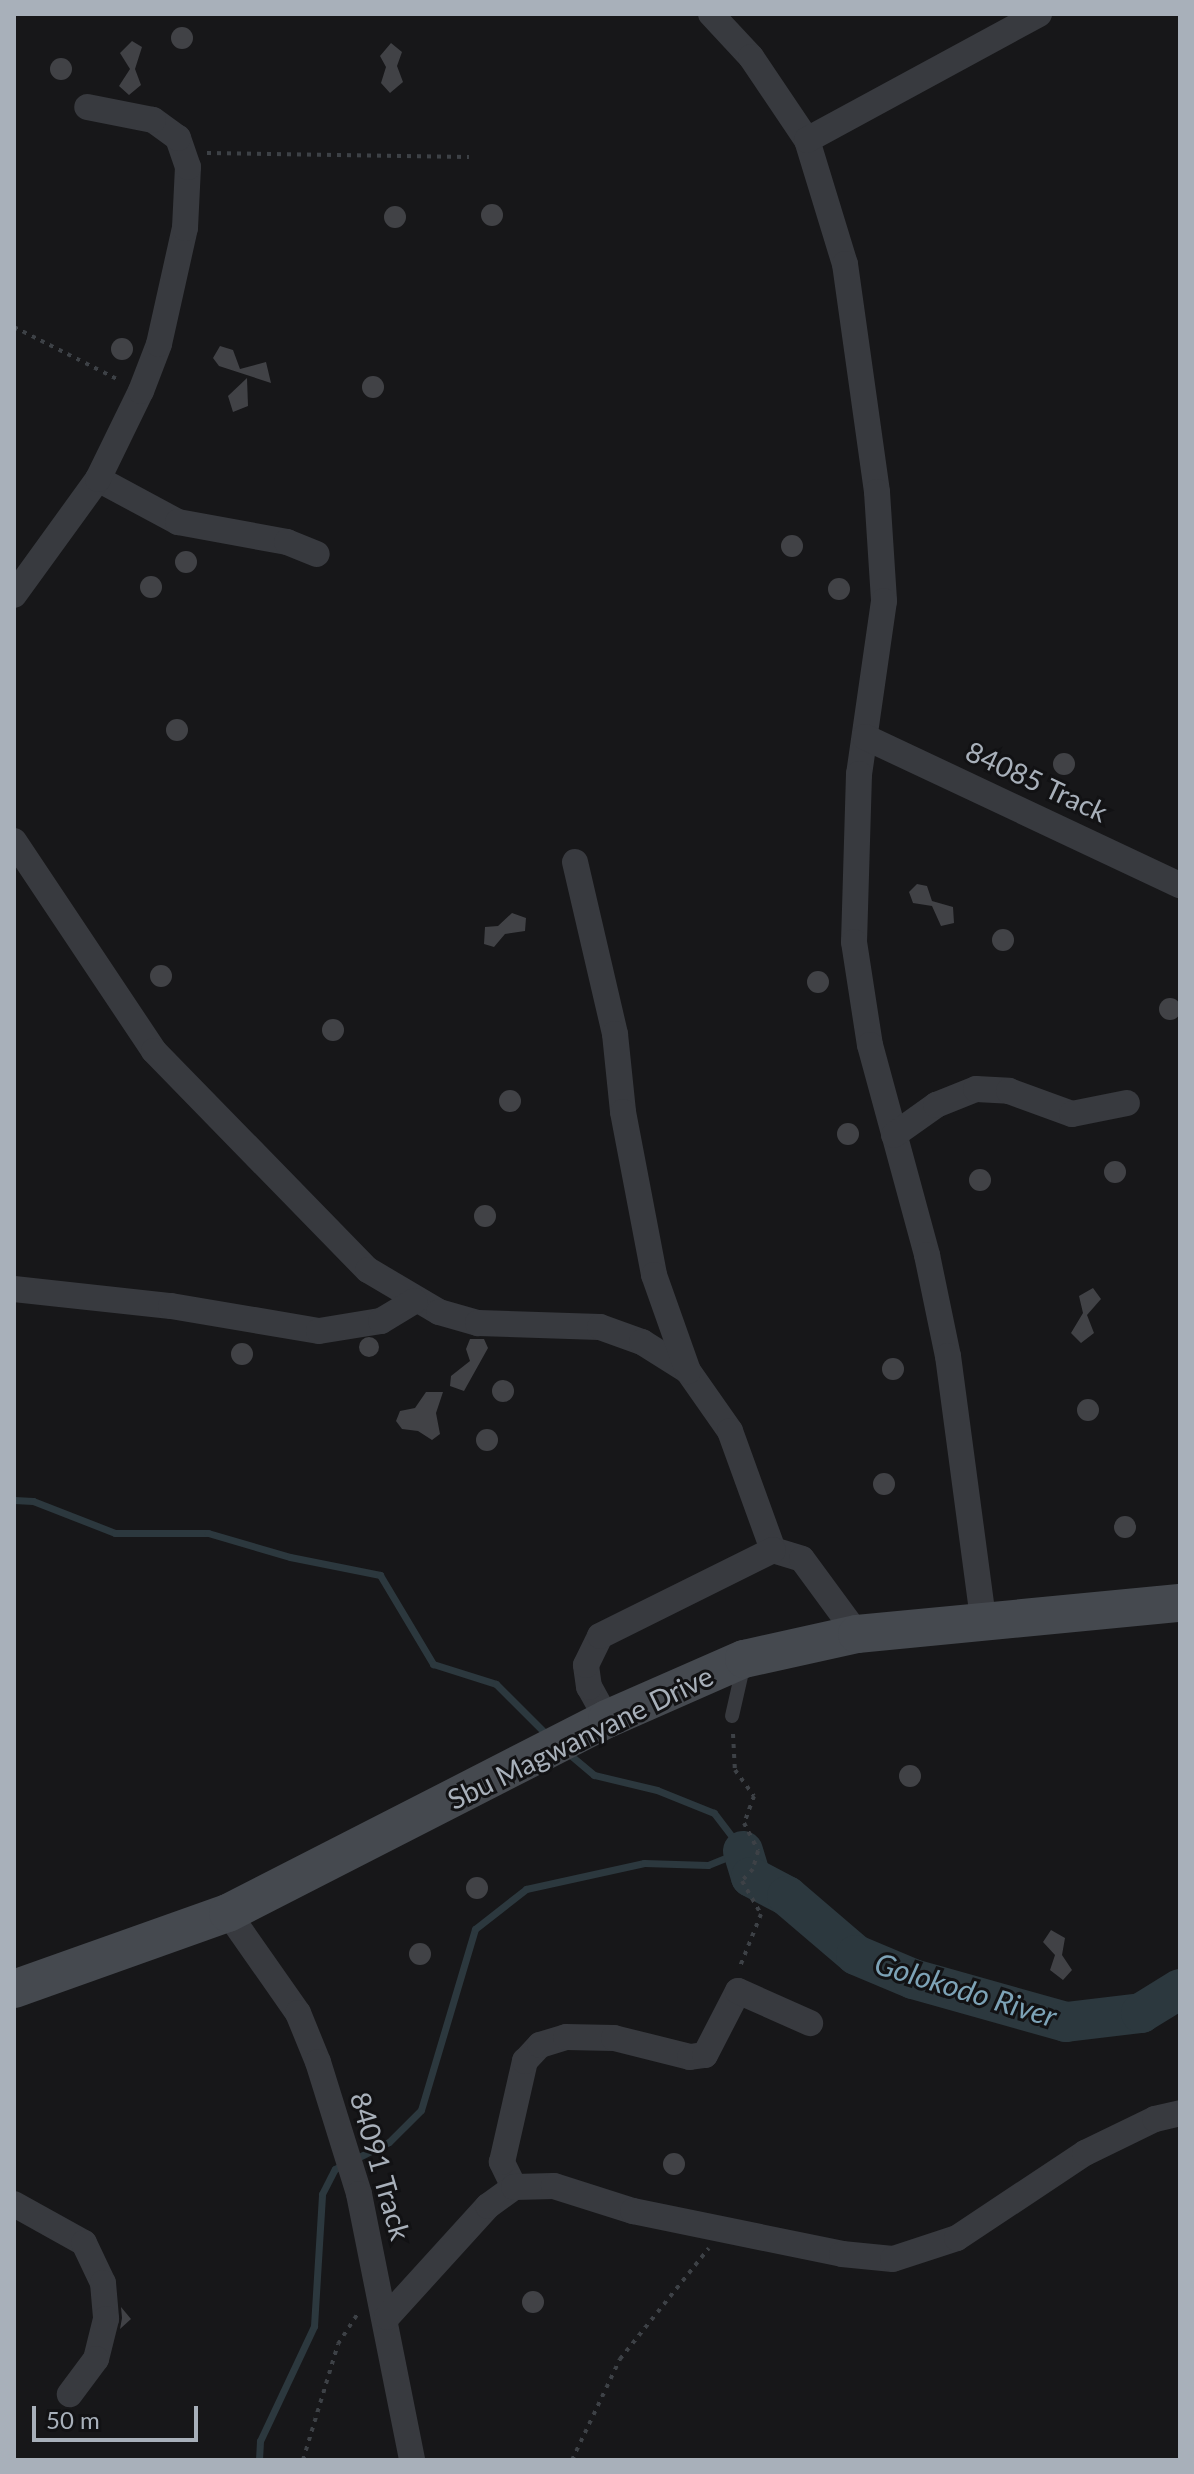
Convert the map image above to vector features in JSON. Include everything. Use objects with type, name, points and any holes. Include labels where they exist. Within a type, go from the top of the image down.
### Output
[{"type":"main road","name":"Sbu Magwanyane Drive","points":[[14,1989],[228,1913],[599,1723],[744,1659],[857,1634],[983,1619],[1180,1603]]},
{"type":"street","points":[[711,14],[751,57],[807,140],[845,264],[877,492],[884,601],[856,812],[854,942],[870,1045],[948,1356],[983,1619]]},
{"type":"street","points":[[807,140],[1039,14]]},
{"type":"street","points":[[14,595],[98,479],[141,391],[159,344],[185,228],[185,152],[168,127],[87,107]]},
{"type":"street","points":[[98,479],[178,522],[278,540],[317,554]]},
{"type":"street","name":"84085 Track","points":[[865,737],[1180,885]]},
{"type":"street","points":[[14,841],[154,1051],[352,1256],[414,1301],[478,1323],[600,1327],[642,1342],[688,1371]]},
{"type":"street","points":[[575,862],[615,1034],[623,1112],[654,1275],[688,1371],[730,1431],[773,1550]]},
{"type":"street","points":[[894,1135],[936,1105],[976,1089],[1009,1091],[1072,1114],[1127,1103]]},
{"type":"street","points":[[14,1289],[171,1306],[319,1331],[381,1321],[414,1301]]},
{"type":"street","points":[[599,1723],[586,1665],[600,1636],[773,1550],[802,1559],[857,1634]]},
{"type":"street","name":"84091 Track","points":[[228,1913],[298,2013],[348,2163],[379,2281],[412,2460]]},
{"type":"street","points":[[514,2187],[502,2162],[525,2061],[540,2045],[566,2037],[614,2038],[690,2057],[705,2055],[738,1991],[810,2023]]},
{"type":"street","points":[[387,2317],[488,2206],[514,2187],[554,2186],[633,2211],[865,2258],[925,2252],[957,2238],[1085,2153],[1155,2119],[1180,2113]]},
{"type":"street","points":[[14,2204],[84,2243],[103,2283],[106,2319],[96,2359],[70,2394]]},
{"type":"lane","points":[[732,1716],[744,1659]]},
{"type":"path","points":[[185,152],[469,157]]},
{"type":"path","points":[[14,327],[141,391]]},
{"type":"path","points":[[732,1716],[735,1770],[754,1796],[744,1823],[758,1851],[753,1869],[744,1876],[747,1896],[761,1914],[736,1975],[738,1991]]},
{"type":"path","points":[[572,2460],[620,2359],[725,2228]]},
{"type":"path","points":[[303,2460],[338,2344],[379,2281]]},
{"type":"building","points":[[182,27],[190,30],[193,38],[190,46],[182,49],[174,46],[171,38],[174,30]]},
{"type":"building","points":[[132,41],[142,47],[135,69],[141,85],[129,95],[119,86],[130,69],[120,53]]},
{"type":"building","points":[[391,43],[402,52],[397,66],[403,82],[390,93],[381,83],[386,67],[380,56]]},
{"type":"building","points":[[61,58],[69,61],[72,69],[69,77],[61,80],[53,77],[50,69],[53,61]]},
{"type":"building","points":[[492,204],[500,207],[503,215],[500,223],[492,226],[484,223],[481,215],[484,207]]},
{"type":"building","points":[[395,206],[403,209],[406,217],[403,225],[395,228],[387,225],[384,217],[387,209]]},
{"type":"building","points":[[122,338],[130,341],[133,349],[130,357],[122,360],[114,357],[111,349],[114,341]]},
{"type":"building","points":[[220,346],[233,350],[240,369],[266,362],[271,383],[219,366],[213,358]]},
{"type":"building","points":[[373,376],[381,379],[384,387],[381,395],[373,398],[365,395],[362,387],[365,379]]},
{"type":"building","points":[[247,378],[248,406],[233,412],[228,396]]},
{"type":"building","points":[[792,535],[800,538],[803,546],[800,554],[792,557],[784,554],[781,546],[784,538]]},
{"type":"building","points":[[186,551],[194,554],[197,562],[194,570],[186,573],[178,570],[175,562],[178,554]]},
{"type":"building","points":[[151,576],[159,579],[162,587],[159,595],[151,598],[143,595],[140,587],[143,579]]},
{"type":"building","points":[[839,578],[847,581],[850,589],[847,597],[839,600],[831,597],[828,589],[831,581]]},
{"type":"building","points":[[177,719],[185,722],[188,730],[185,738],[177,741],[169,738],[166,730],[169,722]]},
{"type":"building","points":[[1064,753],[1072,756],[1075,764],[1072,772],[1064,775],[1056,772],[1053,764],[1056,756]]},
{"type":"building","points":[[917,884],[927,886],[932,901],[953,907],[954,923],[941,926],[932,906],[913,903],[909,892]]},
{"type":"building","points":[[512,913],[526,918],[525,931],[505,934],[494,947],[484,944],[485,927],[498,926]]},
{"type":"building","points":[[1003,929],[1011,932],[1014,940],[1011,948],[1003,951],[995,948],[992,940],[995,932]]},
{"type":"building","points":[[161,965],[169,968],[172,976],[169,984],[161,987],[153,984],[150,976],[153,968]]},
{"type":"building","points":[[818,971],[826,974],[829,982],[826,990],[818,993],[810,990],[807,982],[810,974]]},
{"type":"building","points":[[1170,998],[1178,1001],[1181,1009],[1178,1017],[1170,1020],[1162,1017],[1159,1009],[1162,1001]]},
{"type":"building","points":[[333,1019],[341,1022],[344,1030],[341,1038],[333,1041],[325,1038],[322,1030],[325,1022]]},
{"type":"building","points":[[510,1090],[518,1093],[521,1101],[518,1109],[510,1112],[502,1109],[499,1101],[502,1093]]},
{"type":"building","points":[[848,1123],[856,1126],[859,1134],[856,1142],[848,1145],[840,1142],[837,1134],[840,1126]]},
{"type":"building","points":[[1115,1161],[1123,1164],[1126,1172],[1123,1180],[1115,1183],[1107,1180],[1104,1172],[1107,1164]]},
{"type":"building","points":[[980,1169],[988,1172],[991,1180],[988,1188],[980,1191],[972,1188],[969,1180],[972,1172]]},
{"type":"building","points":[[485,1205],[493,1208],[496,1216],[493,1224],[485,1227],[477,1224],[474,1216],[477,1208]]},
{"type":"building","points":[[1093,1288],[1101,1299],[1087,1315],[1094,1333],[1081,1343],[1071,1333],[1083,1313],[1079,1296]]},
{"type":"building","points":[[369,1337],[376,1340],[379,1347],[376,1354],[369,1357],[362,1354],[359,1347],[362,1340]]},
{"type":"building","points":[[470,1339],[484,1339],[488,1348],[464,1391],[450,1386],[451,1376],[470,1361],[466,1349]]},
{"type":"building","points":[[242,1343],[250,1346],[253,1354],[250,1362],[242,1365],[234,1362],[231,1354],[234,1346]]},
{"type":"building","points":[[893,1358],[901,1361],[904,1369],[901,1377],[893,1380],[885,1377],[882,1369],[885,1361]]},
{"type":"building","points":[[499,1380],[507,1380],[514,1391],[507,1402],[499,1402],[492,1395],[492,1387]]},
{"type":"building","points":[[426,1392],[443,1392],[436,1413],[440,1434],[432,1440],[418,1431],[402,1429],[396,1421],[400,1411],[415,1408]]},
{"type":"building","points":[[1088,1399],[1096,1402],[1099,1410],[1096,1418],[1088,1421],[1080,1418],[1077,1410],[1080,1402]]},
{"type":"building","points":[[487,1429],[495,1432],[498,1440],[495,1448],[487,1451],[479,1448],[476,1440],[479,1432]]},
{"type":"building","points":[[884,1473],[892,1476],[895,1484],[892,1492],[884,1495],[876,1492],[873,1484],[876,1476]]},
{"type":"building","points":[[1125,1516],[1133,1519],[1136,1527],[1133,1535],[1125,1538],[1117,1535],[1114,1527],[1117,1519]]},
{"type":"building","points":[[910,1765],[918,1768],[921,1776],[918,1784],[910,1787],[902,1784],[899,1776],[902,1768]]},
{"type":"building","points":[[477,1877],[485,1880],[488,1888],[485,1896],[477,1899],[469,1896],[466,1888],[469,1880]]},
{"type":"building","points":[[1051,1930],[1065,1938],[1062,1955],[1072,1970],[1063,1980],[1050,1970],[1055,1955],[1043,1942]]},
{"type":"building","points":[[420,1943],[428,1946],[431,1954],[428,1962],[420,1965],[412,1962],[409,1954],[412,1946]]},
{"type":"building","points":[[674,2153],[682,2156],[685,2164],[682,2172],[674,2175],[666,2172],[663,2164],[666,2156]]},
{"type":"building","points":[[533,2291],[541,2294],[544,2302],[541,2310],[533,2313],[525,2310],[522,2302],[525,2294]]},
{"type":"building","points":[[121,2307],[131,2319],[120,2329],[122,2318]]},
{"type":"waterway","points":[[14,1500],[33,1501],[115,1533],[208,1533],[290,1557],[380,1575],[433,1664],[496,1684],[549,1737]]},
{"type":"waterway","points":[[259,2460],[260,2441],[314,2326],[322,2194],[335,2169],[389,2142],[421,2110],[475,1929],[526,1889],[644,1863],[708,1865],[743,1851],[714,1813],[657,1790],[594,1775],[568,1753]]},
{"type":"waterway","name":"Golokodo River","points":[[743,1851],[751,1877],[787,1896],[856,1955],[913,1979],[1066,2022],[1141,2013],[1180,1989]]}]
